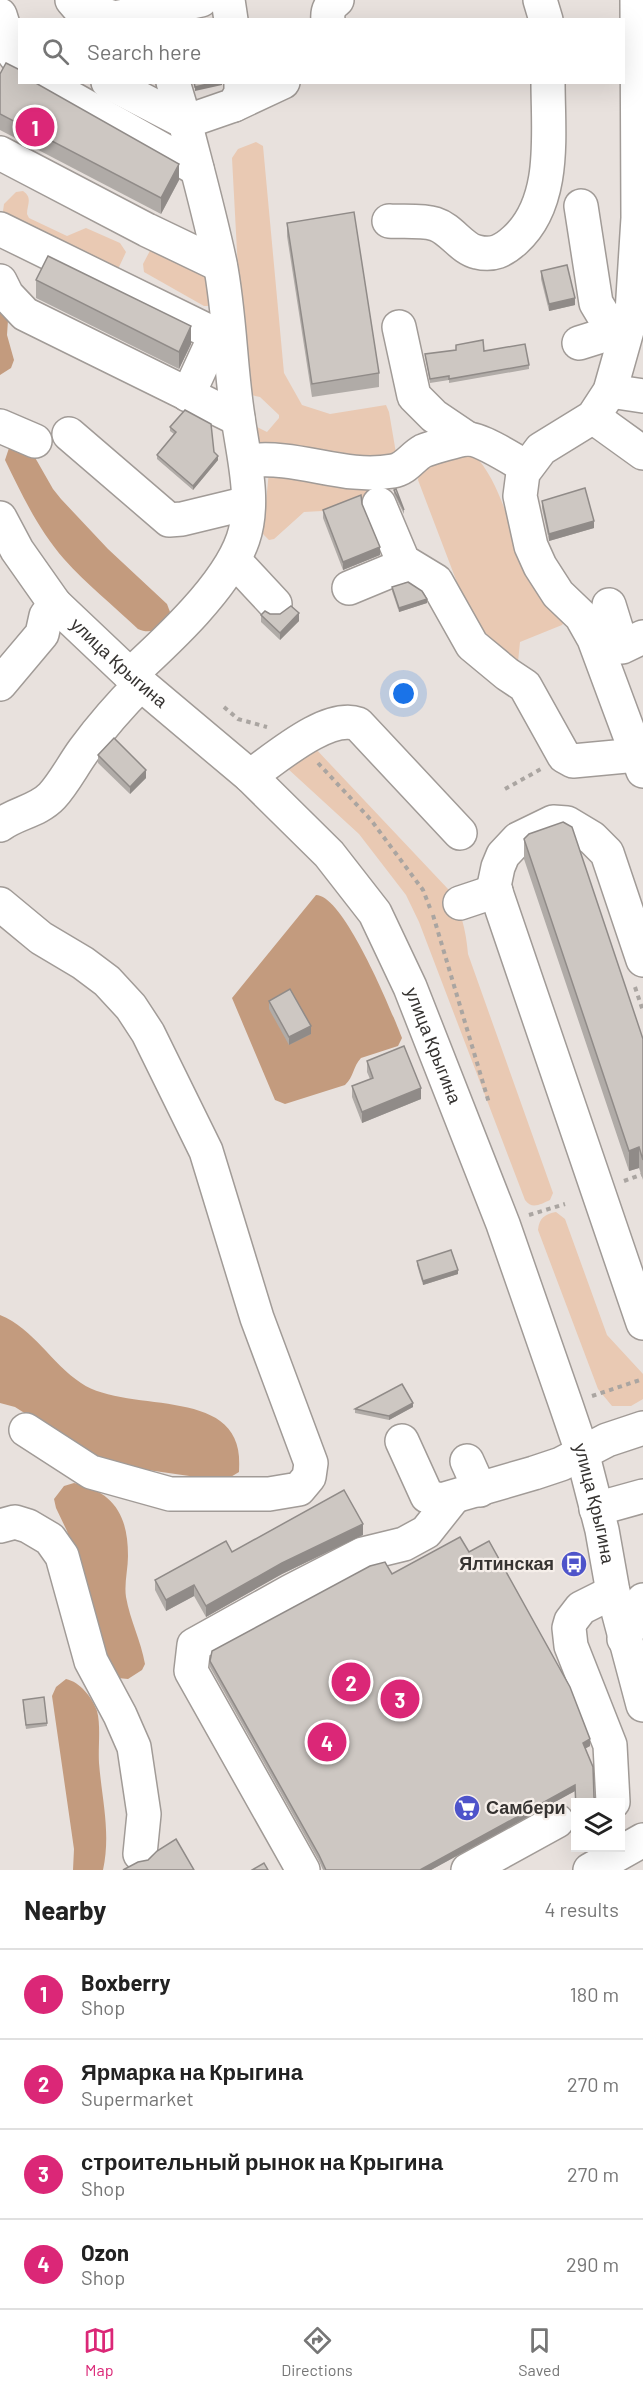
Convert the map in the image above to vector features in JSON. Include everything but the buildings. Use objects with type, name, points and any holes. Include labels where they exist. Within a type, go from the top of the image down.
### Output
[{"type":"main road","points":[[16,0],[22,18]]},
{"type":"main road","points":[[72,0],[78,7],[115,18],[201,0]]},
{"type":"main road","points":[[228,0],[231,18]]},
{"type":"main road","points":[[540,0],[545,18]]},
{"type":"main road","points":[[601,404],[632,313],[635,287],[640,212],[639,12]]},
{"type":"main road","points":[[0,15],[10,59]]},
{"type":"main road","points":[[47,84],[197,169]]},
{"type":"main road","points":[[112,84],[185,122]]},
{"type":"main road","points":[[0,825],[38,807],[52,796],[117,709],[136,679],[234,560],[244,537],[248,503],[246,461],[238,419],[220,265],[174,84]]},
{"type":"main road","points":[[185,122],[238,94],[276,84]]},
{"type":"main road","points":[[389,221],[435,224],[474,252],[492,254],[505,249],[527,229],[540,199],[548,168],[548,84]]},
{"type":"main road","points":[[0,153],[147,230],[220,265]]},
{"type":"main road","points":[[580,206],[596,303],[605,318],[627,328]]},
{"type":"main road","points":[[0,229],[208,331],[212,339],[211,345],[188,395]]},
{"type":"main road","points":[[0,282],[7,296],[25,314],[238,419]]},
{"type":"main road","points":[[399,327],[414,396],[434,416],[468,439],[505,454],[526,467]]},
{"type":"main road","points":[[579,344],[627,328]]},
{"type":"main road","points":[[641,752],[594,639],[581,616],[550,582],[531,546],[520,495],[526,467],[541,449],[601,404],[643,396]]},
{"type":"main road","points":[[601,404],[643,453]]},
{"type":"main road","points":[[0,426],[35,441]]},
{"type":"main road","points":[[69,434],[169,520],[248,503]]},
{"type":"main road","points":[[246,461],[275,459],[367,475],[396,471],[423,451],[468,439]]},
{"type":"main road","points":[[379,504],[403,561],[436,581],[472,645],[525,686],[564,756],[573,761],[641,752]]},
{"type":"main road","name":"улица Крыгина","points":[[0,518],[17,550],[55,604],[136,679],[250,776],[329,854],[375,913],[410,987],[503,1224],[582,1452],[596,1509],[628,1596],[624,1639],[643,1705]]},
{"type":"main road","points":[[234,560],[275,604]]},
{"type":"main road","points":[[349,588],[407,564]]},
{"type":"main road","points":[[2,675],[42,634],[46,616],[55,604]]},
{"type":"main road","points":[[609,605],[632,642],[617,655],[617,662],[641,752]]},
{"type":"main road","points":[[250,776],[310,735],[341,722],[358,724],[460,833]]},
{"type":"main road","points":[[637,968],[607,853],[592,837],[567,823],[553,822],[518,839],[503,855],[494,886],[638,1289],[643,1323]]},
{"type":"main road","points":[[446,908],[496,891]]},
{"type":"main road","points":[[0,904],[41,938],[83,963],[107,981],[131,1007],[148,1033],[206,1151],[257,1318],[311,1463],[309,1477],[299,1489],[269,1494],[170,1494],[91,1472],[26,1430]]},
{"type":"main road","points":[[402,1441],[427,1496],[434,1500],[466,1494],[561,1464],[607,1440],[643,1428]]},
{"type":"main road","points":[[303,1870],[191,1671],[194,1645],[363,1554],[404,1544],[426,1532],[466,1494],[466,1461]]},
{"type":"main road","points":[[596,1509],[643,1496]]},
{"type":"main road","points":[[0,1526],[15,1522],[28,1526],[50,1539],[62,1556],[91,1661],[134,1747],[144,1814],[140,1854]]},
{"type":"main road","points":[[613,1798],[610,1745],[571,1646],[569,1628],[571,1621],[581,1608],[628,1596]]},
{"type":"main road","points":[[468,1870],[557,1821]]},
{"type":"main road","points":[[590,1870],[630,1839]]},
{"type":"path","points":[[224,707],[238,719],[254,725],[281,729],[299,742],[371,820],[423,890],[446,908]]},
{"type":"path","points":[[505,789],[564,756]]},
{"type":"path","points":[[637,968],[643,1011]]},
{"type":"path","points":[[622,1182],[643,1174]]},
{"type":"path","points":[[523,1217],[566,1204]]},
{"type":"path","points":[[592,1396],[643,1379]]},
{"type":"shaded area","points":[[256,142],[263,146],[284,373],[302,405],[330,414],[386,405],[396,453],[391,461],[262,446],[257,442],[253,425],[267,432],[279,415],[260,397],[251,395],[244,382],[232,158],[238,149]]},
{"type":"shaded area","points":[[23,191],[29,199],[27,214],[29,218],[67,236],[86,228],[120,243],[126,252],[119,267],[115,269],[2,218],[4,204],[16,192]]},
{"type":"shaded area","points":[[153,245],[204,263],[212,306],[204,306],[144,272],[143,264]]},
{"type":"shaded area","points":[[0,300],[8,320],[7,335],[14,360],[11,368],[0,375]]},
{"type":"shaded area","points":[[10,445],[33,454],[61,499],[108,549],[167,604],[170,612],[162,625],[149,631],[138,629],[64,559],[38,524],[5,460]]},
{"type":"shaded area","points":[[472,453],[496,487],[523,553],[565,621],[562,625],[520,642],[518,662],[477,635],[418,480],[423,466]]},
{"type":"shaded area","points":[[269,471],[372,485],[374,495],[322,511],[304,512],[274,539],[269,540],[263,534]]},
{"type":"shaded area","points":[[314,747],[453,897],[462,920],[468,954],[553,1193],[550,1200],[531,1205],[525,1200],[419,922],[406,895],[359,834],[287,768]]},
{"type":"shaded area","points":[[316,895],[327,900],[353,933],[378,981],[402,1038],[398,1046],[361,1058],[345,1085],[285,1104],[275,1100],[232,998]]},
{"type":"shaded area","points":[[556,1212],[565,1219],[607,1335],[643,1374],[643,1399],[631,1406],[612,1406],[598,1389],[538,1230],[543,1217]]},
{"type":"shaded area","points":[[0,1315],[33,1337],[60,1366],[81,1383],[102,1393],[181,1406],[206,1413],[225,1425],[237,1444],[239,1472],[224,1481],[102,1462],[15,1407],[0,1403]]},
{"type":"shaded area","points":[[74,1483],[99,1492],[109,1499],[116,1507],[125,1529],[128,1556],[126,1597],[145,1664],[142,1670],[128,1679],[118,1678],[107,1669],[67,1531],[56,1508],[54,1499],[64,1486]]},
{"type":"shaded area","points":[[66,1679],[76,1683],[85,1691],[97,1711],[99,1763],[106,1830],[103,1870],[73,1870],[74,1849],[52,1696],[56,1687]]},
{"type":"place","name":"Boxberry","points":[[35,127]]},
{"type":"place","name":"Ялтинская","points":[[574,1564]]},
{"type":"place","name":"Ярмарка на Крыгина","points":[[351,1682]]},
{"type":"place","name":"строительный рынок на Крыгина","points":[[400,1699]]},
{"type":"place","name":"Ozon","points":[[327,1742]]},
{"type":"place","name":"Самбери","points":[[467,1808]]}]
